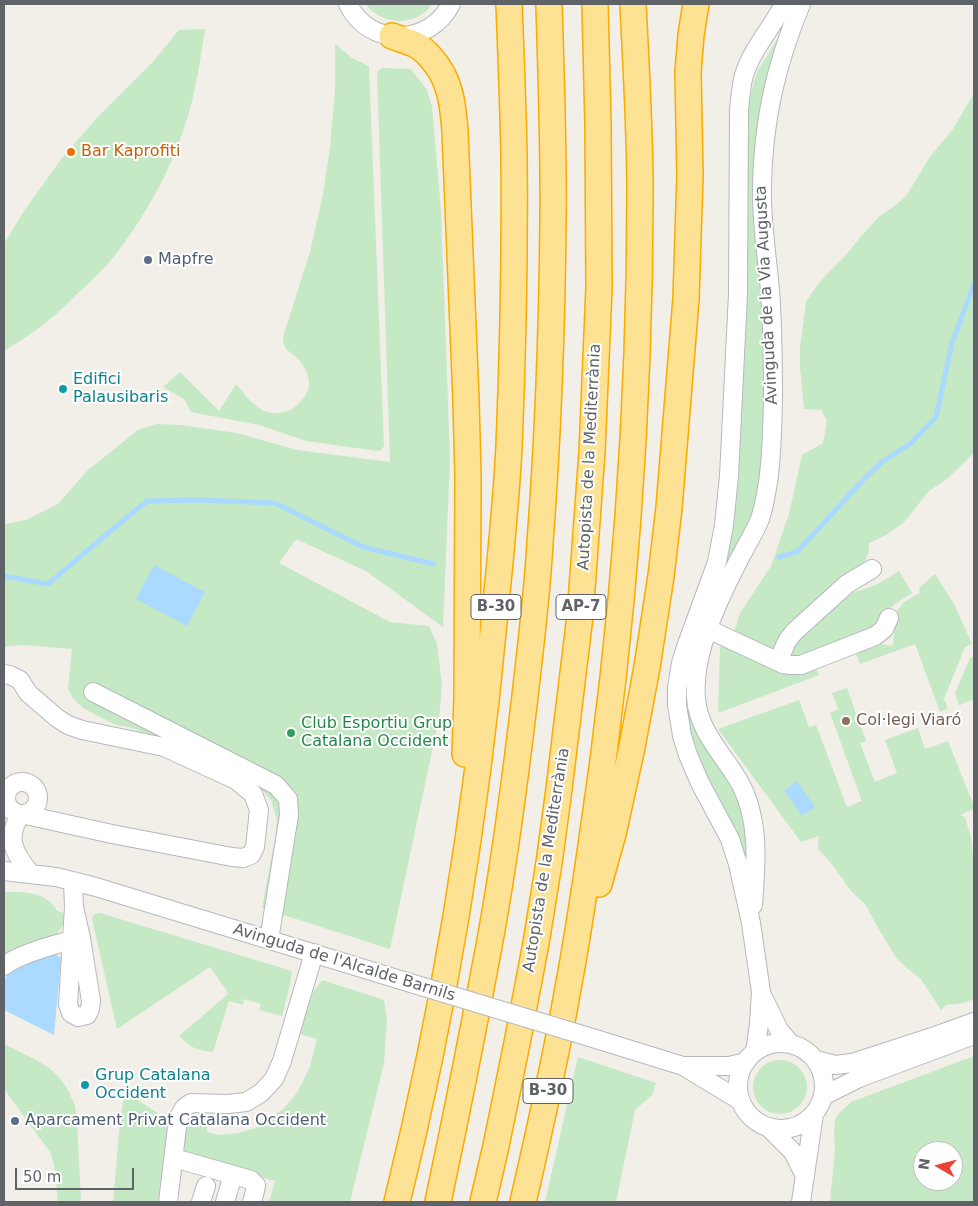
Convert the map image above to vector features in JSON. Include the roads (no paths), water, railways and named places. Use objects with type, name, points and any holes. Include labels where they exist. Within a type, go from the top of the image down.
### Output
[{"type":"highway","name":"B-30","points":[[397,1202],[440,1005],[467,843],[488,694],[501,554],[508,450],[513,310],[514,165],[510,4]]},
{"type":"highway","name":"AP-7","points":[[438,1202],[466,1066],[502,866],[525,694],[540,545],[549,376],[553,224],[549,4]]},
{"type":"highway","name":"Autopista de la Mediterrània","points":[[483,1202],[517,1043],[540,916],[559,789],[580,616],[593,425],[599,288],[595,4]]},
{"type":"highway","name":"B-30","points":[[522,1202],[541,1124],[570,980],[606,744],[615,659],[630,482],[637,343],[640,237],[634,4]]},
{"type":"highway","points":[[570,980],[586,932],[617,814],[634,738],[661,576],[669,508],[686,299],[690,174],[688,72],[696,4]]},
{"type":"highway","name":"B-30","points":[[392,36],[416,44],[436,63],[444,75],[450,90],[455,131],[468,457],[467,709],[464,771],[449,901],[440,1005]]},
{"type":"street","points":[[331,4],[350,8],[359,20],[368,27],[382,34],[392,36],[414,35],[429,28],[442,18],[451,4]]},
{"type":"street","name":"Avinguda de la Via Augusta","points":[[750,1057],[759,1024],[761,992],[752,923],[730,839],[700,783],[682,736],[677,705],[677,688],[686,644],[717,562],[724,525],[729,476],[738,294],[739,110],[741,92],[749,62],[784,4]]},
{"type":"street","name":"Avinguda de la Via Augusta","points":[[752,923],[756,866],[753,819],[741,785],[704,726],[698,711],[696,674],[699,655],[719,601],[742,553],[756,530],[765,504],[771,450],[773,364],[770,290],[762,211],[763,150],[766,119],[773,87],[786,42],[801,4]]},
{"type":"street","points":[[774,659],[780,655],[794,632],[847,584],[872,569]]},
{"type":"street","points":[[708,629],[783,664],[801,665],[875,636],[884,629],[889,618]]},
{"type":"street","points":[[4,674],[20,680],[28,692],[57,718],[68,725],[82,730],[164,747],[236,780],[253,794],[260,810],[255,847],[251,855],[243,858],[112,834],[14,810]]},
{"type":"street","points":[[93,692],[276,785],[288,799],[289,815],[269,940]]},
{"type":"street","points":[[4,835],[8,815],[14,810]]},
{"type":"street","points":[[14,810],[12,838],[16,855],[30,874]]},
{"type":"street","name":"Avinguda de l'Alcalde Barnils","points":[[4,871],[73,881],[683,1066],[741,1101]]},
{"type":"street","points":[[4,966],[13,959],[26,954],[76,939],[73,881]]},
{"type":"street","points":[[168,1202],[178,1119],[184,1108],[191,1103],[228,1104],[246,1102],[261,1093],[274,1079],[282,1060],[314,953]]},
{"type":"street","name":"Avinguda de la Via Augusta","points":[[761,992],[779,1030],[791,1044]]},
{"type":"street","points":[[816,1060],[835,1065],[852,1062],[974,1022]]},
{"type":"street","points":[[823,1096],[859,1078],[974,1035]]},
{"type":"street","points":[[772,1044],[791,1044],[805,1050],[816,1060],[823,1077],[823,1096],[818,1109],[802,1124],[779,1129],[769,1128],[752,1118],[745,1110],[739,1093],[738,1081],[742,1069],[750,1057],[762,1048],[772,1044]]},
{"type":"street","name":"Avinguda de l'Alcalde Barnils","points":[[683,1066],[729,1066],[750,1057]]},
{"type":"street","points":[[801,1202],[814,1114]]},
{"type":"street","points":[[769,1128],[793,1152],[805,1176]]},
{"type":"street","points":[[174,1158],[251,1180],[256,1185],[252,1202]]},
{"type":"street","points":[[225,1202],[233,1175]]},
{"type":"water","points":[[154,565],[205,592],[187,626],[136,599]]},
{"type":"water","points":[[797,781],[815,807],[802,816],[784,790]]},
{"type":"water","points":[[50,954],[61,958],[54,1035],[4,1010],[3,996],[4,982],[11,971],[16,967]]},
{"type":"waterway","points":[[779,557],[797,552],[863,480],[882,462],[911,443],[936,417],[952,343],[974,284]]},
{"type":"waterway","points":[[4,576],[48,584],[147,501],[200,500],[275,503],[363,547],[434,564]]},
{"type":"place","name":"Bar Kaprofiti","points":[[71,152]]},
{"type":"place","name":"Mapfre","points":[[148,260]]},
{"type":"place","name":"Edifici Palausibaris","points":[[63,389]]},
{"type":"place","name":"Col·legi Viaró","points":[[846,721]]},
{"type":"place","name":"Club Esportiu Grup Catalana Occident","points":[[291,733]]},
{"type":"place","name":"Grup Catalana Occident","points":[[85,1085]]},
{"type":"place","name":"Aparcament Privat Catalana Occident","points":[[15,1121]]}]
